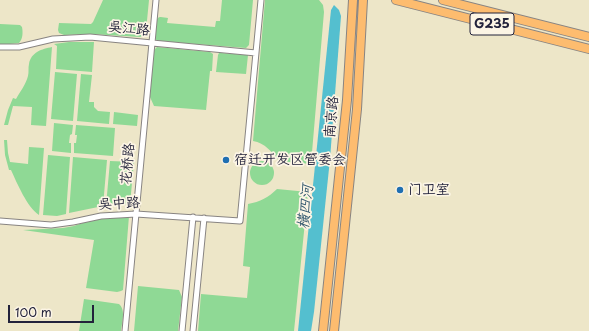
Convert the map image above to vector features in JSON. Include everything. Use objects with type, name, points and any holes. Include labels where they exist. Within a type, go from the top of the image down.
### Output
[{"type":"main road","name":"南京路","points":[[323,331],[347,100],[353,0]]},
{"type":"main road","name":"南京路","points":[[334,331],[357,109],[363,0]]},
{"type":"main road","name":"G235","points":[[396,0],[589,49]]},
{"type":"main road","name":"G235","points":[[443,0],[589,36]]},
{"type":"street","name":"花桥路","points":[[125,331],[156,0]]},
{"type":"street","points":[[256,53],[261,0]]},
{"type":"street","name":"吴江路","points":[[0,48],[19,47],[53,39],[90,37],[256,53]]},
{"type":"street","name":"吴中路","points":[[0,221],[51,225],[101,216],[136,214],[193,217],[240,222],[256,53]]},
{"type":"street","points":[[182,331],[193,217]]},
{"type":"street","points":[[193,331],[204,218]]},
{"type":"green space","points":[[103,0],[149,0],[146,31],[143,36],[92,34],[64,35],[59,33],[59,23],[91,24]]},
{"type":"green space","points":[[222,0],[253,0],[249,45],[246,48],[158,41],[154,38],[156,22],[160,17],[168,18],[167,23],[215,27],[216,21],[220,21]]},
{"type":"green space","points":[[265,0],[319,0],[323,5],[324,12],[311,164],[279,161],[265,146],[253,141]]},
{"type":"green space","points":[[0,24],[20,25],[22,27],[23,31],[19,43],[0,45]]},
{"type":"green space","points":[[69,42],[94,42],[92,72],[56,69],[57,46],[54,44]]},
{"type":"green space","points":[[52,47],[46,126],[31,125],[32,107],[13,106],[8,125],[4,125],[13,98],[16,99],[27,79],[30,60],[41,50]]},
{"type":"green space","points":[[157,47],[210,52],[213,54],[206,110],[154,106],[150,97],[153,53]]},
{"type":"green space","points":[[219,53],[248,55],[246,74],[216,72]]},
{"type":"green space","points":[[55,72],[77,74],[73,121],[51,119]]},
{"type":"green space","points":[[81,74],[92,75],[89,102],[94,102],[94,107],[98,111],[110,112],[109,124],[77,121]]},
{"type":"green space","points":[[114,112],[138,115],[137,126],[113,124]]},
{"type":"green space","points":[[54,123],[73,125],[69,143],[71,143],[71,153],[52,151]]},
{"type":"green space","points":[[76,125],[115,128],[113,156],[74,153],[74,143],[76,143],[77,135],[75,135]]},
{"type":"green space","points":[[4,140],[7,140],[10,162],[28,164],[29,147],[44,148],[39,215],[26,201],[11,170],[9,170],[5,155]]},
{"type":"green space","points":[[48,155],[70,157],[66,214],[57,216],[43,215]]},
{"type":"green space","points":[[73,157],[107,160],[103,206],[69,213]]},
{"type":"green space","points":[[110,161],[134,162],[130,204],[106,206]]},
{"type":"green space","points":[[262,161],[271,164],[274,173],[271,182],[262,185],[253,182],[250,173],[253,164]]},
{"type":"green space","points":[[277,189],[308,192],[294,331],[198,331],[201,294],[247,298],[250,267],[243,266],[248,204],[264,199]]},
{"type":"green space","points":[[129,216],[123,290],[117,292],[86,288],[94,240],[23,230],[63,228],[74,226],[96,218]]},
{"type":"green space","points":[[138,286],[179,290],[182,297],[178,331],[134,331]]},
{"type":"green space","points":[[84,299],[119,304],[123,313],[121,331],[79,331]]},
{"type":"water","points":[[334,5],[339,10],[341,16],[330,159],[314,312],[311,331],[298,331],[331,10]]},
{"type":"place","name":"宿迁开发区管委会","points":[[226,160]]},
{"type":"place","name":"门卫室","points":[[400,190]]},
{"type":"water label","name":"横四河","points":[[306,207]]}]
